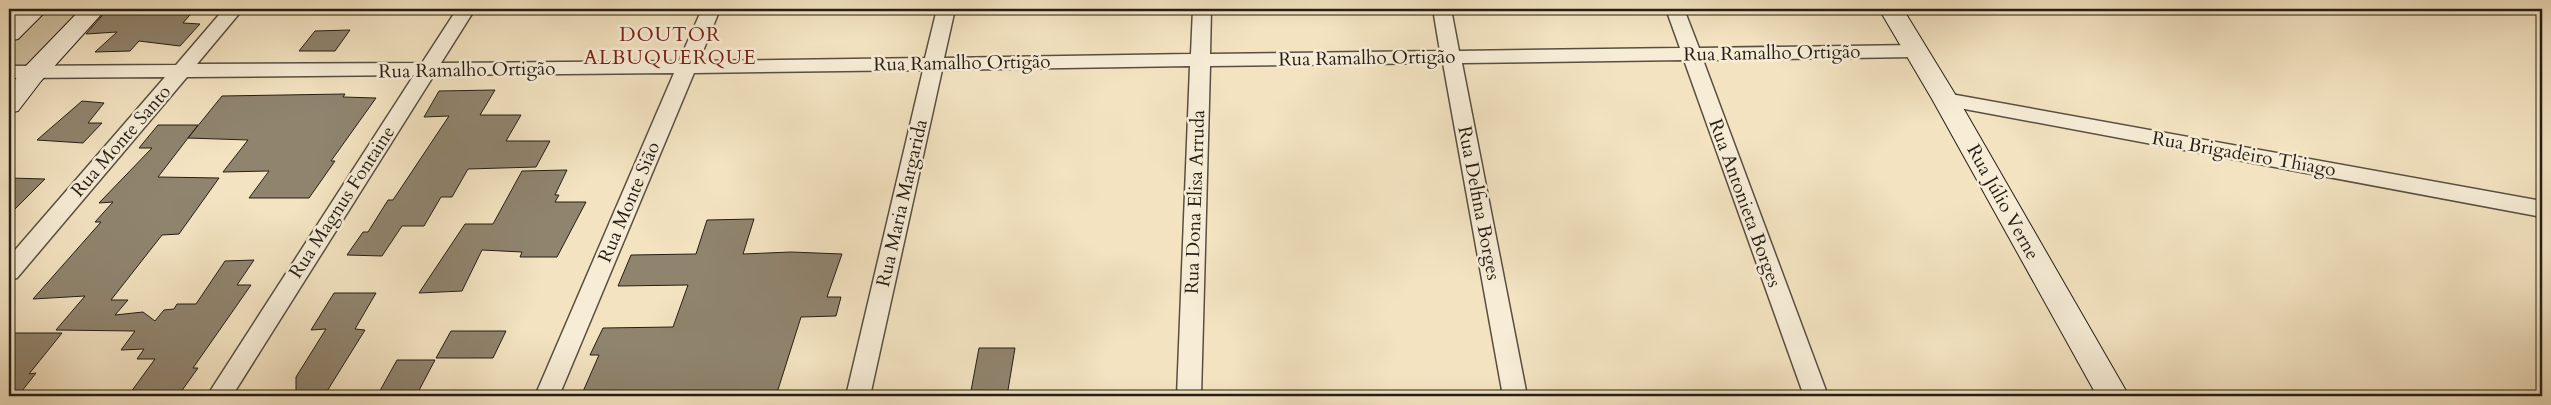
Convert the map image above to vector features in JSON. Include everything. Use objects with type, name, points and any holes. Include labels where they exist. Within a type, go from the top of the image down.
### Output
[{"type":"street","points":[[9,34],[36,9]]},
{"type":"street","points":[[9,105],[35,72],[94,9]]},
{"type":"street","name":"Rua Monte Santo","points":[[9,272],[234,9]]},
{"type":"street","name":"Rua Magnus Fontaine","points":[[218,396],[466,9]]},
{"type":"street","name":"Rua Monte Sião","points":[[547,396],[711,9]]},
{"type":"street","name":"Rua Maria Margarida","points":[[858,396],[946,9]]},
{"type":"street","name":"Rua Dona Elisa Arruda","points":[[1189,396],[1202,9]]},
{"type":"street","name":"Rua Delfina Borges","points":[[1442,9],[1515,396]]},
{"type":"street","name":"Rua Antonieta Borges","points":[[1675,9],[1816,396]]},
{"type":"street","name":"Rua Júlio Verne","points":[[1891,9],[1946,99],[2113,396]]},
{"type":"street","name":"Rua Ramalho Ortigão","points":[[9,72],[179,73],[1915,51]]},
{"type":"street","name":"Rua Brigadeiro Thiago","points":[[1946,99],[2542,209]]},
{"type":"shaded area","points":[[44,9],[86,9],[32,70],[9,70],[9,42]]},
{"type":"building","points":[[108,9],[195,9],[183,23],[200,24],[180,46],[139,41],[130,51],[95,52],[117,32],[86,34]]},
{"type":"building","points":[[350,30],[335,51],[299,51],[315,31]]},
{"type":"building","points":[[495,90],[480,115],[521,115],[506,141],[550,141],[536,167],[468,169],[452,197],[441,197],[424,226],[402,226],[382,256],[347,255],[363,232],[368,232],[388,200],[393,200],[449,116],[424,117],[439,91]]},
{"type":"building","points":[[345,94],[343,97],[376,98],[331,161],[335,161],[309,198],[249,198],[269,171],[223,172],[248,140],[188,138],[222,96]]},
{"type":"building","points":[[82,101],[104,103],[88,123],[102,123],[83,143],[37,140]]},
{"type":"building","points":[[158,125],[198,125],[158,177],[219,178],[179,234],[162,235],[111,300],[128,300],[115,315],[143,312],[155,321],[164,310],[174,309],[177,304],[196,304],[225,261],[254,260],[237,285],[251,285],[193,368],[198,368],[178,396],[128,396],[155,359],[137,359],[144,349],[121,350],[135,331],[56,330],[85,296],[33,299],[101,222],[95,222],[113,202],[99,203],[152,148],[139,148]]},
{"type":"building","points":[[567,170],[555,195],[559,195],[555,202],[586,202],[557,257],[520,257],[522,252],[482,250],[462,291],[419,293],[465,224],[493,224],[522,171]]},
{"type":"building","points":[[9,178],[45,179],[9,215]]},
{"type":"building","points":[[754,219],[743,254],[791,252],[842,254],[827,297],[841,297],[836,316],[801,317],[776,396],[702,396],[703,392],[581,396],[599,355],[590,355],[603,328],[673,327],[688,285],[618,286],[631,255],[696,254],[707,220]]},
{"type":"building","points":[[334,293],[376,293],[355,329],[365,330],[324,396],[296,396],[296,377],[326,329],[311,330]]},
{"type":"building","points":[[451,331],[506,331],[493,358],[436,358]]},
{"type":"building","points":[[9,333],[62,333],[29,374],[36,373],[18,396],[9,396]]},
{"type":"building","points":[[979,348],[1015,348],[1007,396],[970,396]]},
{"type":"building","points":[[397,360],[435,360],[416,396],[377,396]]},
{"type":"district","name":"DOUTOR ALBUQUERQUE","points":[[670,46]]}]
